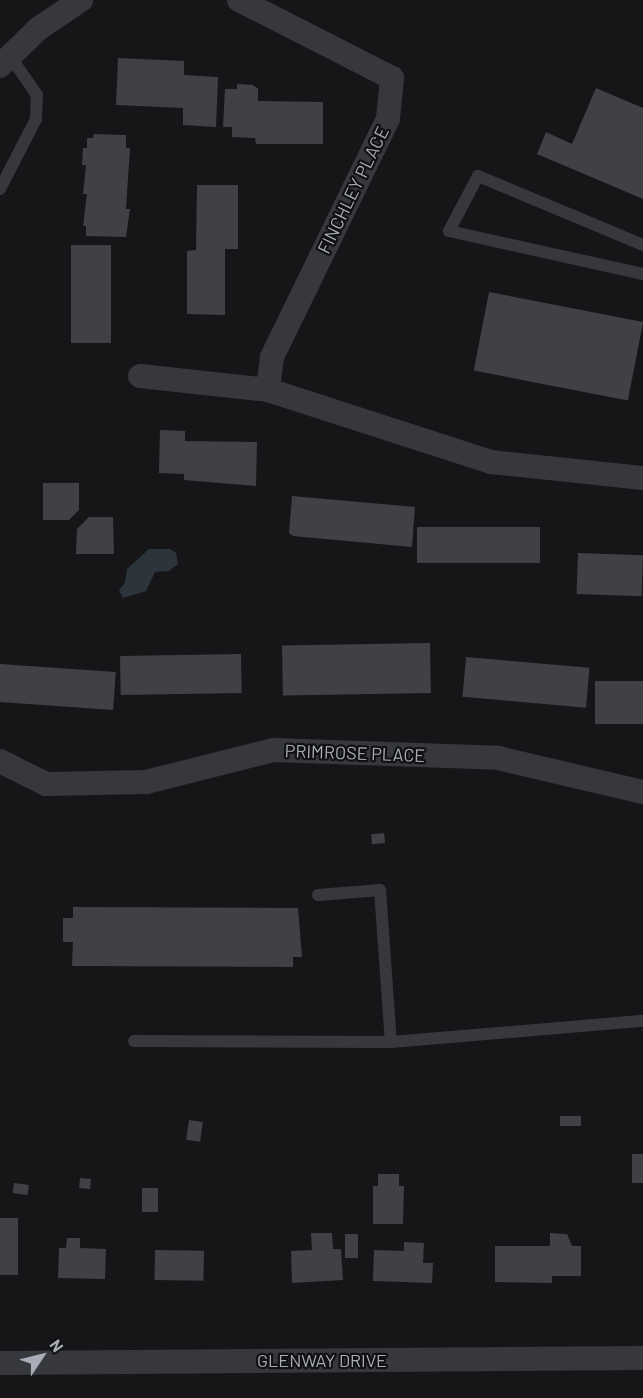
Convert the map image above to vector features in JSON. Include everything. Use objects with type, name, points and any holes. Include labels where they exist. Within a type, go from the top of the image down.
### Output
[{"type":"street","points":[[5,61],[38,29],[81,0]]},
{"type":"street","name":"FINCHLEY PLACE","points":[[239,0],[392,78],[388,119],[272,357],[268,390]]},
{"type":"street","points":[[140,376],[268,390],[491,462],[643,478]]},
{"type":"street","name":"PRIMROSE PLACE","points":[[0,761],[46,784],[146,782],[273,750],[498,758],[643,792]]},
{"type":"street","name":"GLENWAY DRIVE","points":[[0,1363],[643,1358]]},
{"type":"lane","points":[[0,189],[36,119],[38,95],[5,61]]},
{"type":"lane","points":[[643,245],[478,176],[449,231],[643,274]]},
{"type":"lane","points":[[318,895],[380,890],[391,1042]]},
{"type":"lane","points":[[134,1041],[391,1042],[643,1021]]},
{"type":"shaded area","points":[[149,549],[170,549],[176,553],[178,564],[169,571],[155,572],[146,591],[123,598],[119,590],[125,583],[127,569]]},
{"type":"building","points":[[118,58],[184,61],[184,75],[218,77],[216,127],[183,125],[183,108],[116,105]]},
{"type":"building","points":[[237,84],[253,85],[258,89],[258,101],[323,102],[323,144],[256,144],[255,138],[232,137],[232,127],[223,127],[225,89],[237,89]]},
{"type":"building","points":[[596,88],[643,108],[643,199],[537,154],[546,132],[572,144]]},
{"type":"building","points":[[94,134],[126,135],[126,148],[130,148],[126,209],[130,209],[126,237],[86,236],[86,226],[83,226],[87,194],[83,194],[86,165],[82,165],[83,148],[87,148],[87,138],[93,138]]},
{"type":"building","points":[[197,185],[238,185],[238,249],[225,249],[225,315],[187,314],[187,251],[196,250]]},
{"type":"building","points":[[71,245],[111,245],[111,343],[71,343]]},
{"type":"building","points":[[489,292],[643,322],[628,400],[474,371]]},
{"type":"building","points":[[160,430],[185,431],[185,441],[257,442],[256,486],[184,480],[184,474],[159,473]]},
{"type":"building","points":[[43,483],[79,483],[79,510],[69,520],[43,520]]},
{"type":"building","points":[[292,496],[415,507],[412,547],[293,536],[289,533]]},
{"type":"building","points":[[89,517],[113,517],[114,554],[76,554],[77,529]]},
{"type":"building","points":[[417,527],[540,527],[540,563],[417,563]]},
{"type":"building","points":[[578,553],[643,555],[642,596],[577,594]]},
{"type":"building","points":[[430,643],[431,693],[283,696],[282,646]]},
{"type":"building","points":[[241,654],[242,693],[121,695],[120,656]]},
{"type":"building","points":[[466,657],[590,668],[586,708],[463,697]]},
{"type":"building","points":[[0,664],[116,672],[113,710],[0,702]]},
{"type":"building","points":[[595,681],[643,681],[643,724],[595,724]]},
{"type":"building","points":[[384,833],[385,843],[372,844],[371,834]]},
{"type":"building","points":[[73,907],[298,908],[302,957],[293,957],[293,967],[72,966],[73,942],[63,942],[63,918],[73,918]]},
{"type":"building","points":[[560,1116],[581,1116],[581,1126],[560,1126]]},
{"type":"building","points":[[189,1120],[203,1122],[200,1142],[186,1140]]},
{"type":"building","points":[[632,1154],[643,1154],[643,1183],[632,1183]]},
{"type":"building","points":[[378,1174],[399,1174],[399,1186],[404,1186],[403,1224],[373,1224],[373,1186],[378,1186]]},
{"type":"building","points":[[80,1178],[91,1179],[90,1189],[79,1188]]},
{"type":"building","points":[[14,1183],[29,1185],[27,1195],[13,1193]]},
{"type":"building","points":[[142,1188],[158,1188],[158,1212],[142,1212]]},
{"type":"building","points":[[0,1218],[18,1218],[18,1275],[0,1275]]},
{"type":"building","points":[[311,1233],[332,1233],[333,1249],[341,1249],[343,1280],[292,1283],[291,1251],[312,1250]]},
{"type":"building","points":[[550,1233],[567,1234],[572,1246],[581,1246],[581,1276],[552,1276],[552,1283],[495,1282],[495,1246],[550,1246]]},
{"type":"building","points":[[345,1234],[358,1234],[358,1258],[345,1258]]},
{"type":"building","points":[[67,1238],[80,1238],[80,1248],[106,1249],[105,1279],[58,1278],[59,1248],[66,1248]]},
{"type":"building","points":[[404,1242],[424,1243],[423,1263],[433,1263],[432,1283],[373,1281],[374,1250],[404,1251]]},
{"type":"building","points":[[155,1250],[204,1251],[203,1281],[154,1280]]}]
